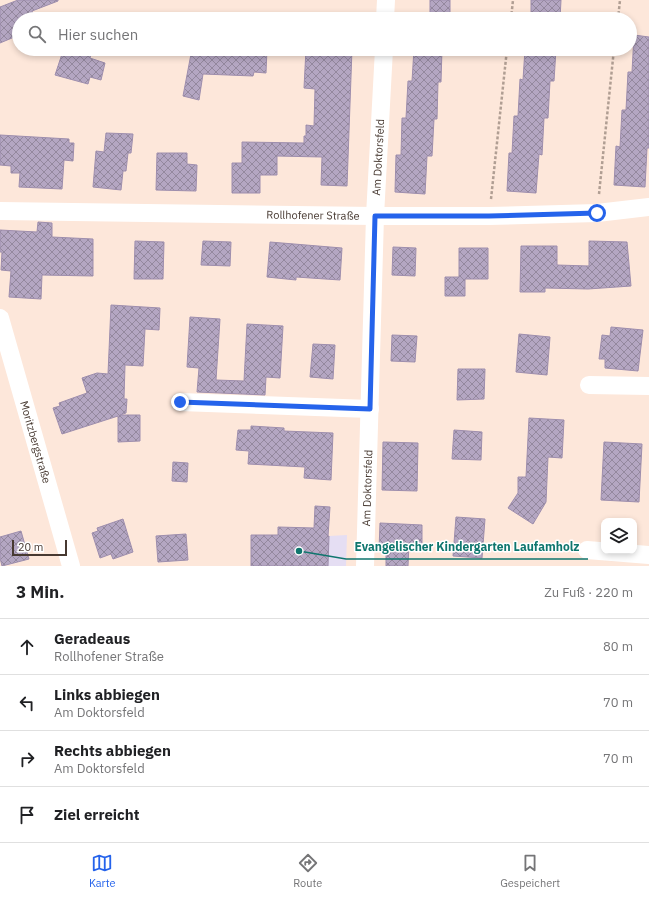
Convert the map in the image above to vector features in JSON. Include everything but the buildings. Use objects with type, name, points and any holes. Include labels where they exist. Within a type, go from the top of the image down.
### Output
[{"type":"street","points":[[385,12],[386,0]]},
{"type":"street","name":"Am Doktorsfeld","points":[[365,566],[375,216],[384,56]]},
{"type":"street","name":"Rollhofener Straße","points":[[0,211],[489,216],[597,213],[649,207]]},
{"type":"street","name":"Moritzbergstraße","points":[[0,318],[71,566]]},
{"type":"street","points":[[589,385],[649,386]]},
{"type":"street","points":[[180,402],[370,409]]},
{"type":"street","points":[[587,550],[649,554]]},
{"type":"path","points":[[512,12],[513,0]]},
{"type":"path","points":[[619,12],[620,0]]},
{"type":"path","points":[[489,216],[506,56]]},
{"type":"path","points":[[597,213],[613,56]]},
{"type":"shaded area","points":[[251,535],[347,535],[346,566],[251,566]]},
{"type":"place","name":"Evangelischer Kindergarten Laufamholz","points":[[299,551]]},
{"type":"route","points":[[180,402],[370,409],[375,216],[489,216],[597,213]]}]
